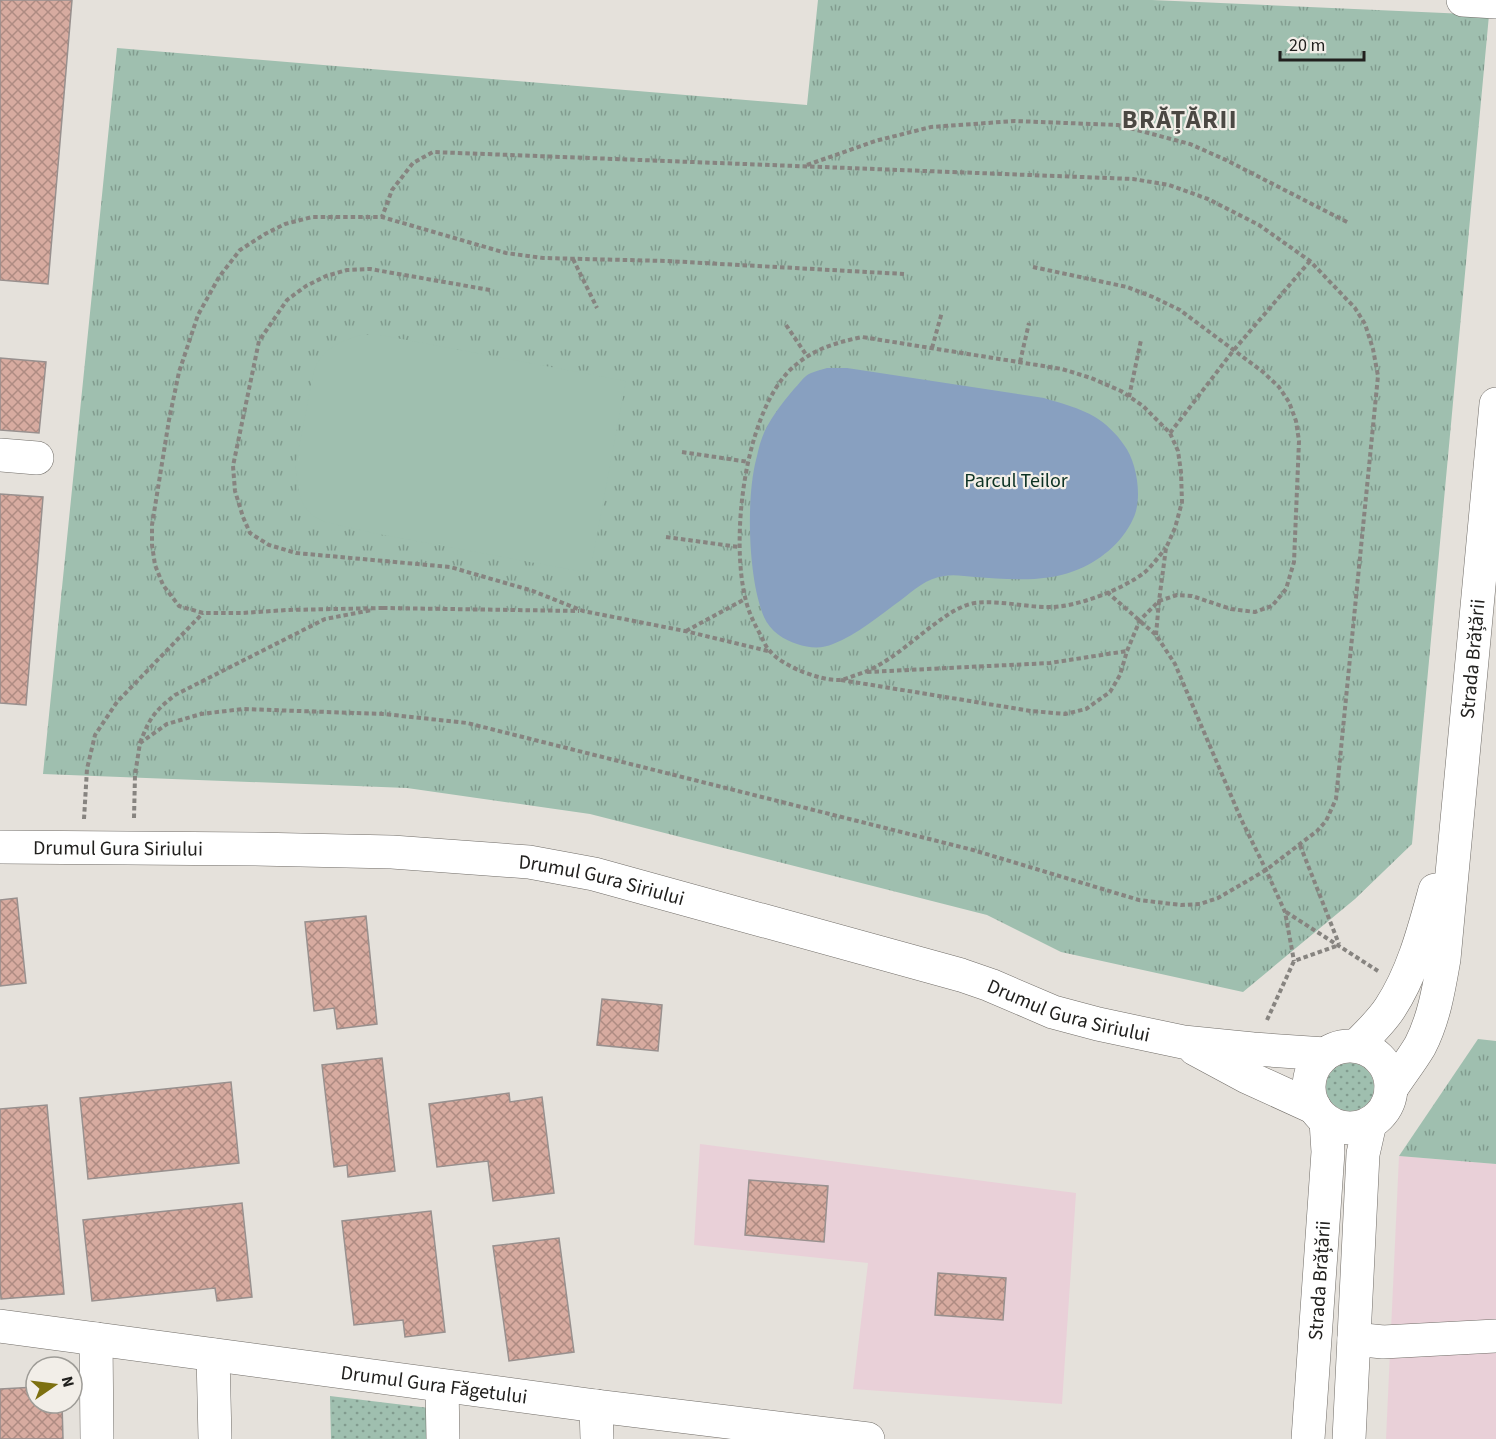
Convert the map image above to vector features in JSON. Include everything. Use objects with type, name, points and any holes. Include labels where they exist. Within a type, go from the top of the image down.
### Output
[{"type":"street","points":[[1463,0],[1496,2]]},
{"type":"street","name":"Strada Brățării","points":[[1391,1089],[1419,1047],[1431,1020],[1444,959],[1496,404]]},
{"type":"street","points":[[0,455],[37,458]]},
{"type":"street","name":"Strada Brățării","points":[[1356,1046],[1389,1009],[1403,986],[1424,928],[1458,805]]},
{"type":"street","name":"Drumul Gura Siriului","points":[[0,847],[392,852],[529,862],[594,874],[961,975],[1053,1012],[1098,1024],[1183,1042],[1325,1054]]},
{"type":"street","name":"Drumul Gura Siriului","points":[[1183,1042],[1321,1115]]},
{"type":"street","points":[[1356,1046],[1368,1050],[1386,1066],[1391,1089],[1388,1103],[1381,1114],[1370,1123],[1348,1128],[1336,1126],[1321,1115],[1310,1097],[1311,1073],[1316,1062],[1335,1048],[1356,1046]]},
{"type":"street","name":"Strada Brățării","points":[[1308,1439],[1328,1152],[1321,1115]]},
{"type":"street","name":"Strada Brățării","points":[[1349,1439],[1364,1154],[1370,1123]]},
{"type":"street","name":"Drumul Gura Făgetului","points":[[0,1326],[596,1407],[730,1431],[868,1439]]},
{"type":"street","points":[[1354,1339],[1383,1342],[1496,1336]]},
{"type":"street","points":[[96,1339],[97,1439]]},
{"type":"street","points":[[213,1355],[215,1439]]},
{"type":"street","points":[[442,1386],[443,1439]]},
{"type":"street","points":[[596,1407],[597,1439]]},
{"type":"path","points":[[803,166],[875,141],[931,127],[1015,121],[1119,125],[1190,144],[1226,160],[1349,224]]},
{"type":"path","points":[[140,743],[167,724],[201,714],[243,709],[384,714],[467,723],[973,850],[1139,900],[1181,905],[1200,904],[1218,898],[1266,870],[1300,845],[1326,821],[1336,799],[1378,376],[1365,324],[1355,308],[1310,261],[1259,225],[1208,199],[1169,184],[1133,179],[433,152],[413,163],[392,190],[382,217]]},
{"type":"path","points":[[904,274],[667,261],[543,258],[506,253],[382,217],[312,217],[285,224],[240,250],[219,277],[198,315],[179,372],[169,420],[152,525],[154,565],[163,585],[179,606],[203,613],[382,608],[583,611],[685,631],[769,651],[790,667],[821,678],[1031,711],[1065,714],[1086,709],[1110,692],[1120,675],[1140,620],[1159,601],[1177,595],[1192,596],[1231,609],[1255,612],[1272,606],[1286,590],[1294,562],[1299,441],[1290,402],[1279,387],[1263,372],[1180,310],[1127,287],[1033,267]]},
{"type":"path","points":[[573,259],[597,308]]},
{"type":"path","points":[[1170,433],[1233,351],[1310,261]]},
{"type":"path","points":[[490,290],[370,268],[347,270],[326,276],[306,286],[287,300],[259,341],[233,466],[235,491],[250,533],[269,546],[296,553],[450,567],[533,591],[583,611]]},
{"type":"path","points":[[932,348],[942,312]]},
{"type":"path","points":[[1020,362],[1029,323]]},
{"type":"path","points":[[786,325],[807,356]]},
{"type":"path","points":[[769,651],[751,618],[745,599],[739,547],[739,521],[753,442],[768,403],[778,384],[807,356],[833,343],[862,337],[1062,369],[1121,391],[1143,406],[1170,433],[1178,451],[1182,502],[1175,528],[1166,548],[1147,570],[1128,583],[1073,604],[1050,607],[975,603],[954,610],[866,672]]},
{"type":"path","points":[[1129,397],[1142,340]]},
{"type":"path","points":[[682,452],[749,462]]},
{"type":"path","points":[[666,537],[739,547]]},
{"type":"path","points":[[1156,635],[1166,548]]},
{"type":"path","points":[[1107,592],[1156,635],[1175,664],[1241,819],[1285,912],[1294,961],[1253,1049]]},
{"type":"path","points":[[685,631],[745,599]]},
{"type":"path","points":[[133,849],[135,775],[140,743],[148,722],[157,710],[175,695],[325,619],[382,608]]},
{"type":"path","points":[[82,848],[87,769],[96,735],[117,702],[203,613]]},
{"type":"path","points":[[840,680],[866,672],[1050,663],[1127,651]]},
{"type":"path","points":[[1300,845],[1339,945]]},
{"type":"path","points":[[1285,912],[1382,973]]},
{"type":"path","points":[[1294,961],[1339,945]]},
{"type":"shaded area","points":[[700,1144],[1076,1193],[1062,1404],[853,1389],[868,1263],[694,1245]]},
{"type":"shaded area","points":[[1399,1156],[1496,1164],[1496,1439],[1386,1439]]},
{"type":"green space","name":"Parcul Teilor","points":[[818,0],[1152,0],[1489,15],[1412,844],[1355,899],[1243,992],[1061,952],[987,915],[590,814],[407,788],[43,774],[117,48],[807,105]]},
{"type":"green space","points":[[361,335],[380,335],[626,381],[590,573],[378,534],[325,522],[313,516],[304,506],[299,494],[295,467],[314,370],[327,351],[346,340]]},
{"type":"green space","points":[[1478,1039],[1496,1041],[1496,1164],[1399,1156]]},
{"type":"green space","points":[[1345,1063],[1355,1063],[1367,1070],[1374,1082],[1374,1092],[1367,1104],[1355,1111],[1345,1111],[1330,1100],[1326,1092],[1326,1082],[1337,1067]]},
{"type":"green space","points":[[330,1396],[429,1408],[430,1439],[331,1439]]},
{"type":"water","points":[[827,368],[847,368],[1044,398],[1089,414],[1103,422],[1129,452],[1138,491],[1133,519],[1123,536],[1109,551],[1074,571],[1037,579],[955,575],[938,577],[921,585],[860,630],[833,644],[811,647],[787,640],[774,631],[764,617],[755,582],[750,539],[753,476],[761,441],[776,412],[804,377]]},
{"type":"building","points":[[0,0],[72,0],[48,284],[0,280]]},
{"type":"building","points":[[0,358],[46,362],[39,433],[0,430]]},
{"type":"building","points":[[0,494],[43,497],[26,705],[0,703]]},
{"type":"building","points":[[17,898],[26,983],[0,986],[0,900]]},
{"type":"building","points":[[366,916],[377,1024],[337,1029],[334,1008],[314,1011],[305,922]]},
{"type":"building","points":[[602,999],[662,1005],[658,1051],[597,1045]]},
{"type":"building","points":[[382,1058],[395,1171],[348,1177],[347,1165],[334,1167],[322,1065]]},
{"type":"building","points":[[231,1082],[239,1163],[88,1179],[80,1098]]},
{"type":"building","points":[[509,1093],[510,1102],[542,1097],[554,1193],[493,1201],[488,1161],[437,1167],[429,1104]]},
{"type":"building","points":[[47,1105],[64,1294],[1,1299],[0,1109]]},
{"type":"building","points":[[749,1180],[828,1186],[824,1242],[745,1235]]},
{"type":"building","points":[[242,1203],[252,1297],[217,1301],[215,1288],[92,1301],[83,1220]]},
{"type":"building","points":[[431,1211],[445,1332],[405,1337],[403,1320],[354,1325],[342,1221]]},
{"type":"building","points":[[559,1238],[574,1352],[509,1361],[493,1246]]},
{"type":"building","points":[[938,1273],[1006,1278],[1003,1320],[935,1315]]},
{"type":"building","points":[[24,1388],[24,1415],[62,1415],[63,1439],[0,1439],[0,1389]]},
{"type":"district","name":"BRĂȚĂRII","points":[[1180,119]]}]
